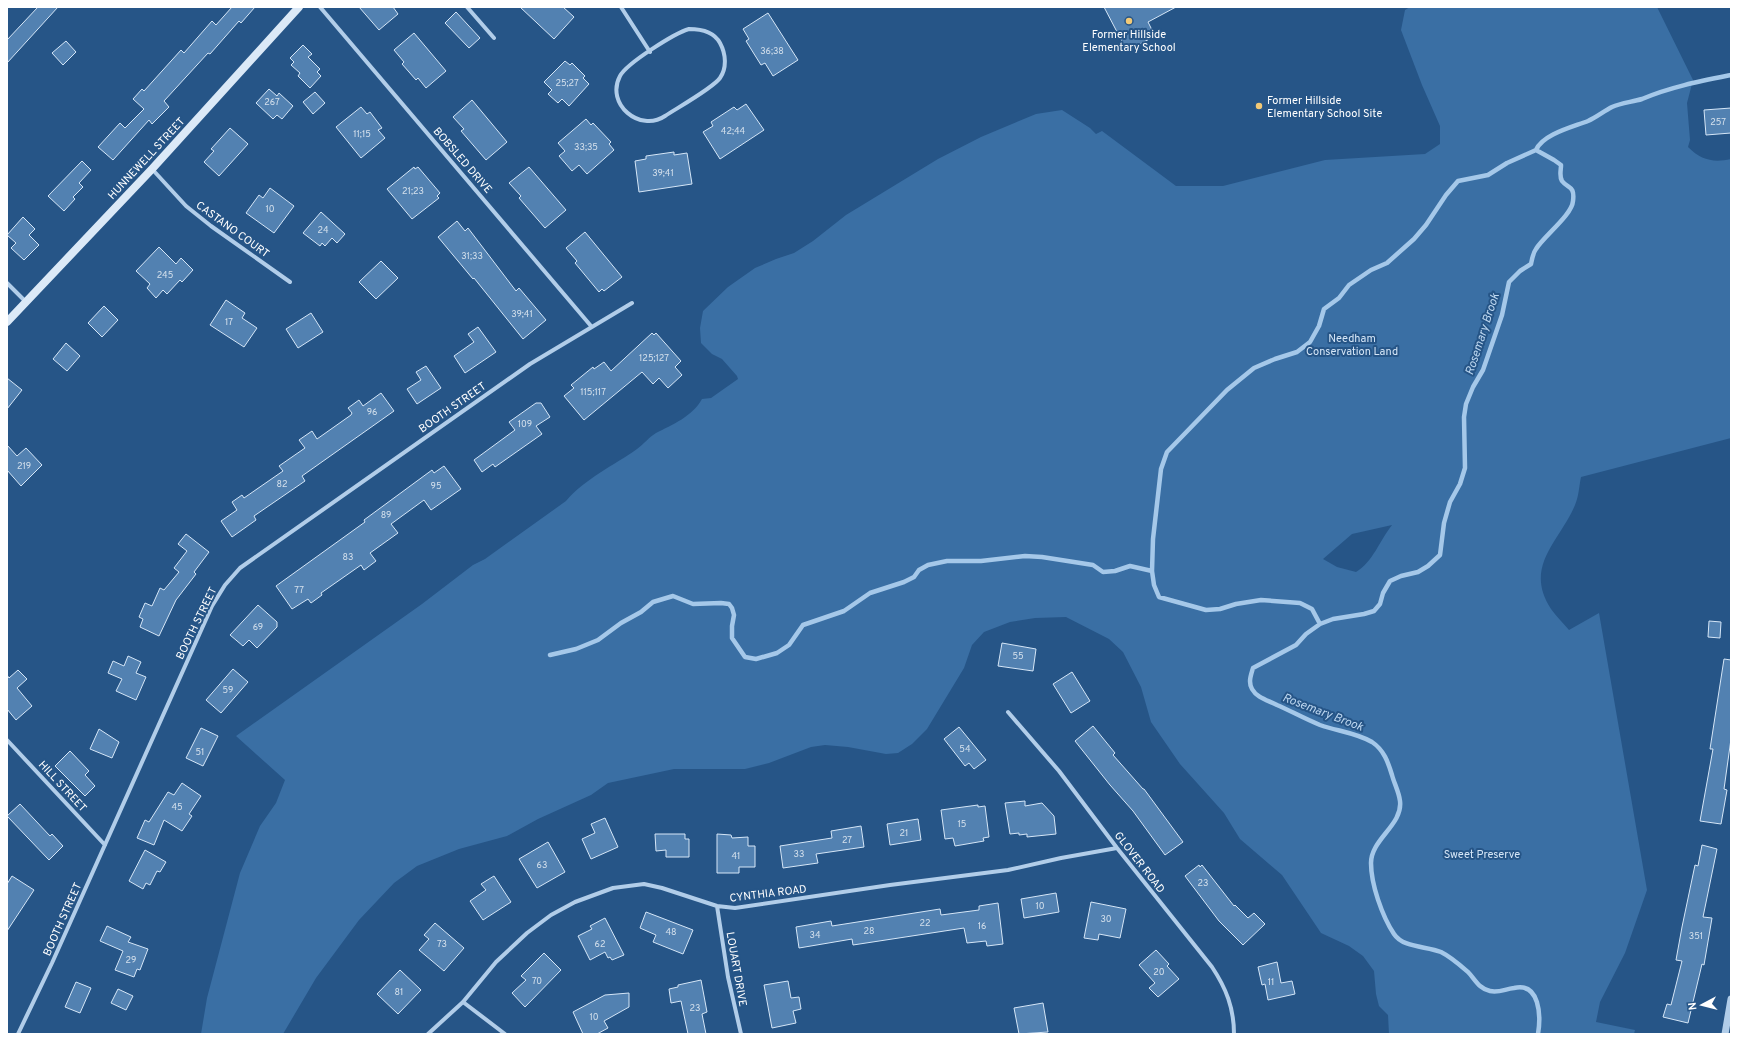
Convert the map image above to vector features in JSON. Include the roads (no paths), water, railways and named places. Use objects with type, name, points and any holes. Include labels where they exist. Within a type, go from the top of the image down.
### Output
[{"type":"main road","name":"HUNNEWELL STREET","points":[[7,322],[152,169],[299,7]]},
{"type":"street","name":"BOBSLED DRIVE","points":[[320,7],[591,326]]},
{"type":"street","points":[[467,7],[494,38]]},
{"type":"street","points":[[621,7],[650,52]]},
{"type":"street","points":[[700,29],[711,33],[719,40],[724,50],[725,64],[720,78],[711,86],[662,118],[652,122],[641,121],[628,115],[622,108],[617,96],[617,86],[620,77],[626,68],[650,52],[681,31],[700,29]]},
{"type":"street","name":"CASTANO COURT","points":[[152,169],[186,206],[210,226],[290,282]]},
{"type":"street","points":[[7,283],[26,302]]},
{"type":"street","name":"BOOTH STREET","points":[[18,1034],[105,845],[212,606],[225,585],[240,568],[530,364],[591,326],[632,303]]},
{"type":"street","name":"GLOVER ROAD","points":[[1008,712],[1059,771],[1117,848],[1212,967],[1223,984],[1231,1002],[1234,1034]]},
{"type":"street","name":"HILL STREET","points":[[7,740],[105,845]]},
{"type":"street","name":"CYNTHIA ROAD","points":[[428,1034],[463,1002],[496,962],[527,933],[551,915],[575,902],[613,888],[644,884],[662,888],[717,906],[735,908],[890,885],[1008,870],[1061,858],[1117,848]]},
{"type":"street","name":"LOUART DRIVE","points":[[717,906],[728,977],[741,1034]]},
{"type":"street","points":[[1725,1034],[1731,999]]},
{"type":"street","points":[[463,1002],[505,1034]]},
{"type":"waterway","name":"Rosemary Brook","points":[[1538,1034],[1539,1010],[1534,995],[1529,990],[1523,988],[1514,988],[1496,992],[1486,990],[1480,986],[1468,972],[1448,956],[1441,952],[1409,944],[1398,939],[1385,918],[1375,890],[1371,871],[1372,854],[1397,817],[1400,810],[1400,801],[1389,765],[1380,749],[1366,739],[1320,725],[1257,695],[1250,684],[1251,676],[1253,668],[1296,645],[1306,634],[1320,624],[1333,619],[1374,611],[1380,604],[1383,593],[1390,581],[1401,576],[1418,572],[1428,566],[1440,555],[1444,523],[1450,502],[1460,484],[1465,468],[1464,417],[1466,404],[1473,387],[1483,370],[1502,315],[1509,282],[1520,271],[1531,264],[1533,254],[1536,249],[1568,213],[1573,201],[1572,190],[1564,184],[1561,179],[1561,165],[1536,150],[1540,144],[1552,135],[1588,121],[1615,106],[1697,82],[1731,75]]},
{"type":"waterway","points":[[1320,624],[1312,609],[1300,603],[1261,600],[1236,604],[1220,609],[1206,610],[1159,597],[1154,585],[1152,571],[1153,539],[1161,469],[1167,452],[1227,390],[1254,368],[1297,352],[1310,342],[1319,326],[1324,309],[1339,298],[1349,285],[1371,270],[1387,263],[1414,239],[1458,181],[1488,175],[1507,163],[1536,150]]},
{"type":"waterway","points":[[550,655],[576,649],[598,640],[621,623],[641,612],[653,602],[673,596],[693,604],[729,604],[734,615],[732,638],[745,657],[756,659],[777,653],[789,645],[803,625],[844,611],[870,593],[904,582],[914,577],[919,570],[928,565],[947,561],[981,561],[1025,556],[1042,557],[1093,565],[1103,572],[1115,571],[1130,566],[1152,571]]},
{"type":"place","name":"Former Hillside Elementary School","points":[[1129,21]]},
{"type":"place","name":"Former Hillside Elementary School Site","points":[[1259,106]]},
{"type":"park label","name":"Needham Conservation Land","points":[[1352,344]]},
{"type":"park label","name":"Sweet Preserve","points":[[1482,854]]}]
